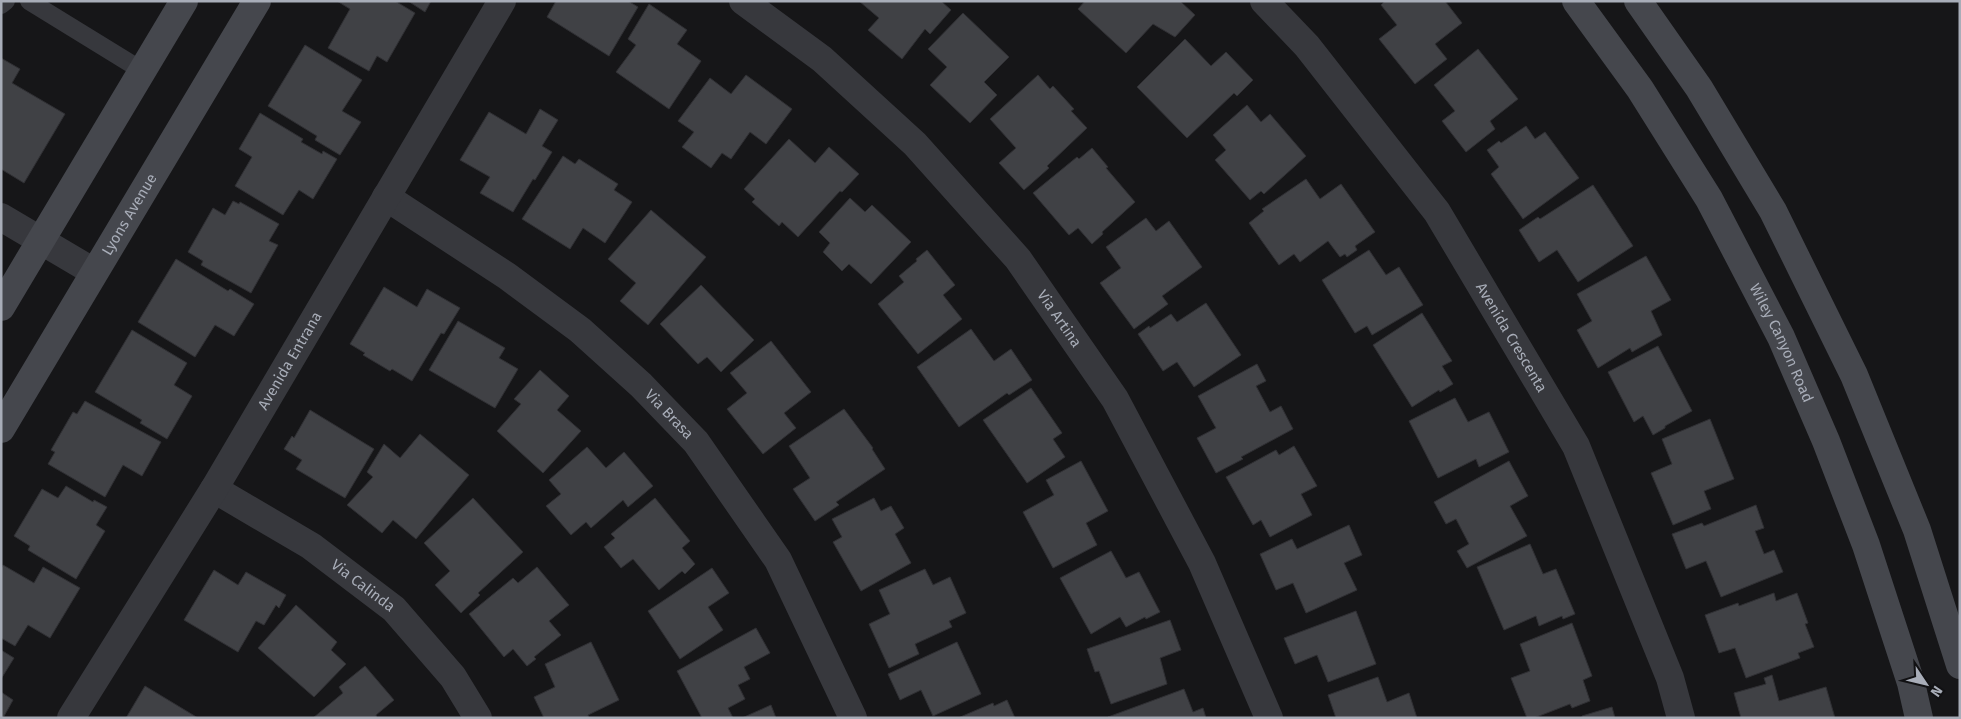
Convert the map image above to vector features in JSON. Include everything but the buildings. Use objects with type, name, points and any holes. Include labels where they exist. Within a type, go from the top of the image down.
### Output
[{"type":"main road","name":"Lyons Avenue","points":[[1,429],[257,1]]},
{"type":"main road","name":"Wiley Canyon Road","points":[[1576,1],[1640,89],[1709,199],[1781,337],[1826,441],[1866,545],[1911,683],[1919,718]]},
{"type":"main road","points":[[1638,1],[1699,88],[1773,211],[1854,375],[1917,530],[1960,665]]},
{"type":"main road","points":[[1,307],[144,72],[180,3]]},
{"type":"street","name":"Avenida Entrana","points":[[71,718],[214,489],[502,1]]},
{"type":"street","name":"Via Artina","points":[[743,1],[822,59],[915,144],[1018,259],[1115,398],[1202,563],[1268,718]]},
{"type":"street","name":"Avenida Crescenta","points":[[1264,1],[1308,46],[1437,212],[1576,446],[1670,678],[1681,718]]},
{"type":"street","name":"Via Brasa","points":[[386,197],[508,276],[580,330],[641,385],[696,442],[778,560],[853,718]]},
{"type":"street","points":[[1,217],[94,272]]},
{"type":"street","name":"Via Calinda","points":[[214,489],[311,546],[394,609],[453,677],[478,718]]},
{"type":"lane","points":[[1,5],[6,1]]},
{"type":"lane","points":[[30,1],[144,72]]}]
